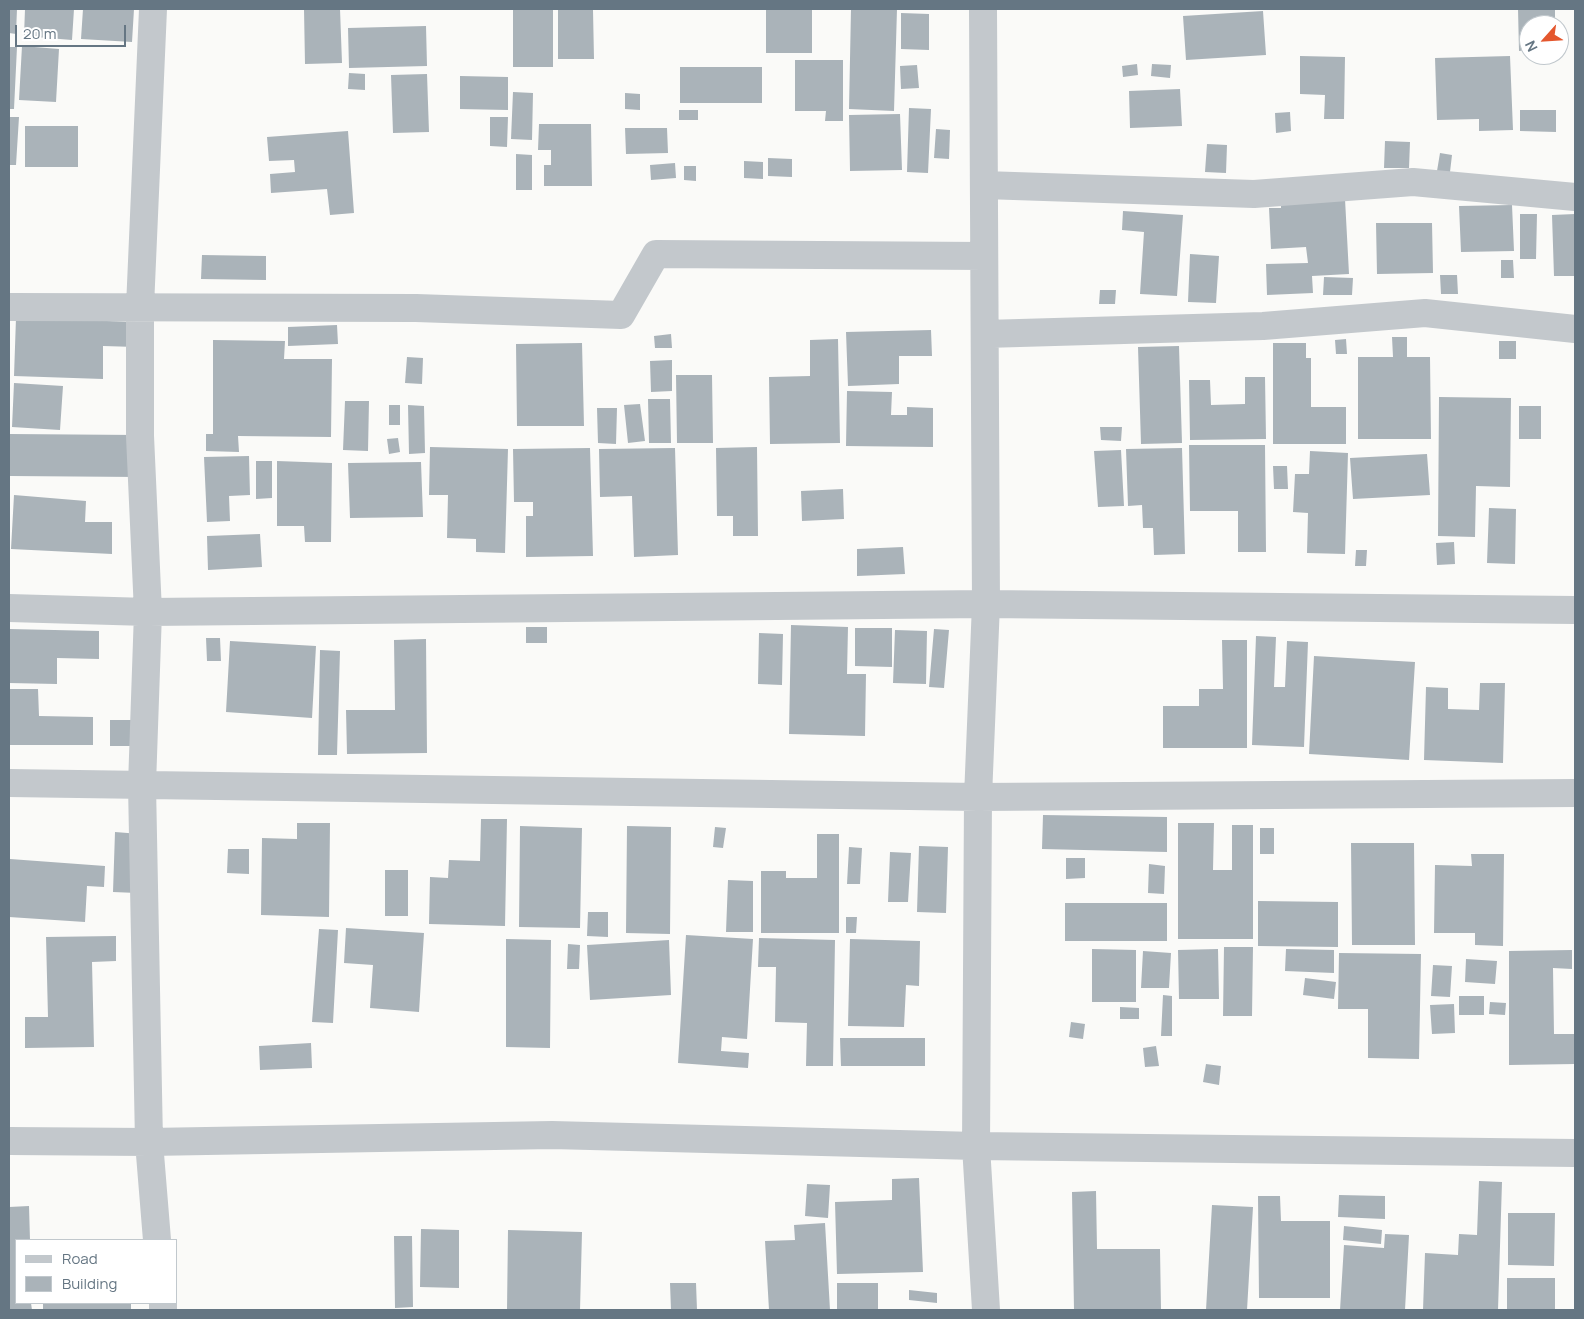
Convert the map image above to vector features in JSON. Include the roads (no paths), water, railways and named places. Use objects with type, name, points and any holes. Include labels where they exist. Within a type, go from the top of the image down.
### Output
[{"type":"street","points":[[153,9],[140,307],[140,436],[148,612],[142,785],[149,1142],[157,1239]]},
{"type":"street","points":[[983,9],[986,604],[978,797],[976,1146],[986,1310]]},
{"type":"street","points":[[984,185],[1254,194],[1413,182],[1575,197]]},
{"type":"street","points":[[9,307],[416,308],[621,315],[656,254],[984,256]]},
{"type":"street","points":[[985,334],[1263,326],[1425,312],[1575,329]]},
{"type":"street","points":[[9,608],[148,612],[986,604],[1575,610]]},
{"type":"street","points":[[9,783],[978,797],[1575,793]]},
{"type":"street","points":[[9,1141],[149,1142],[552,1135],[976,1146],[1575,1153]]}]
